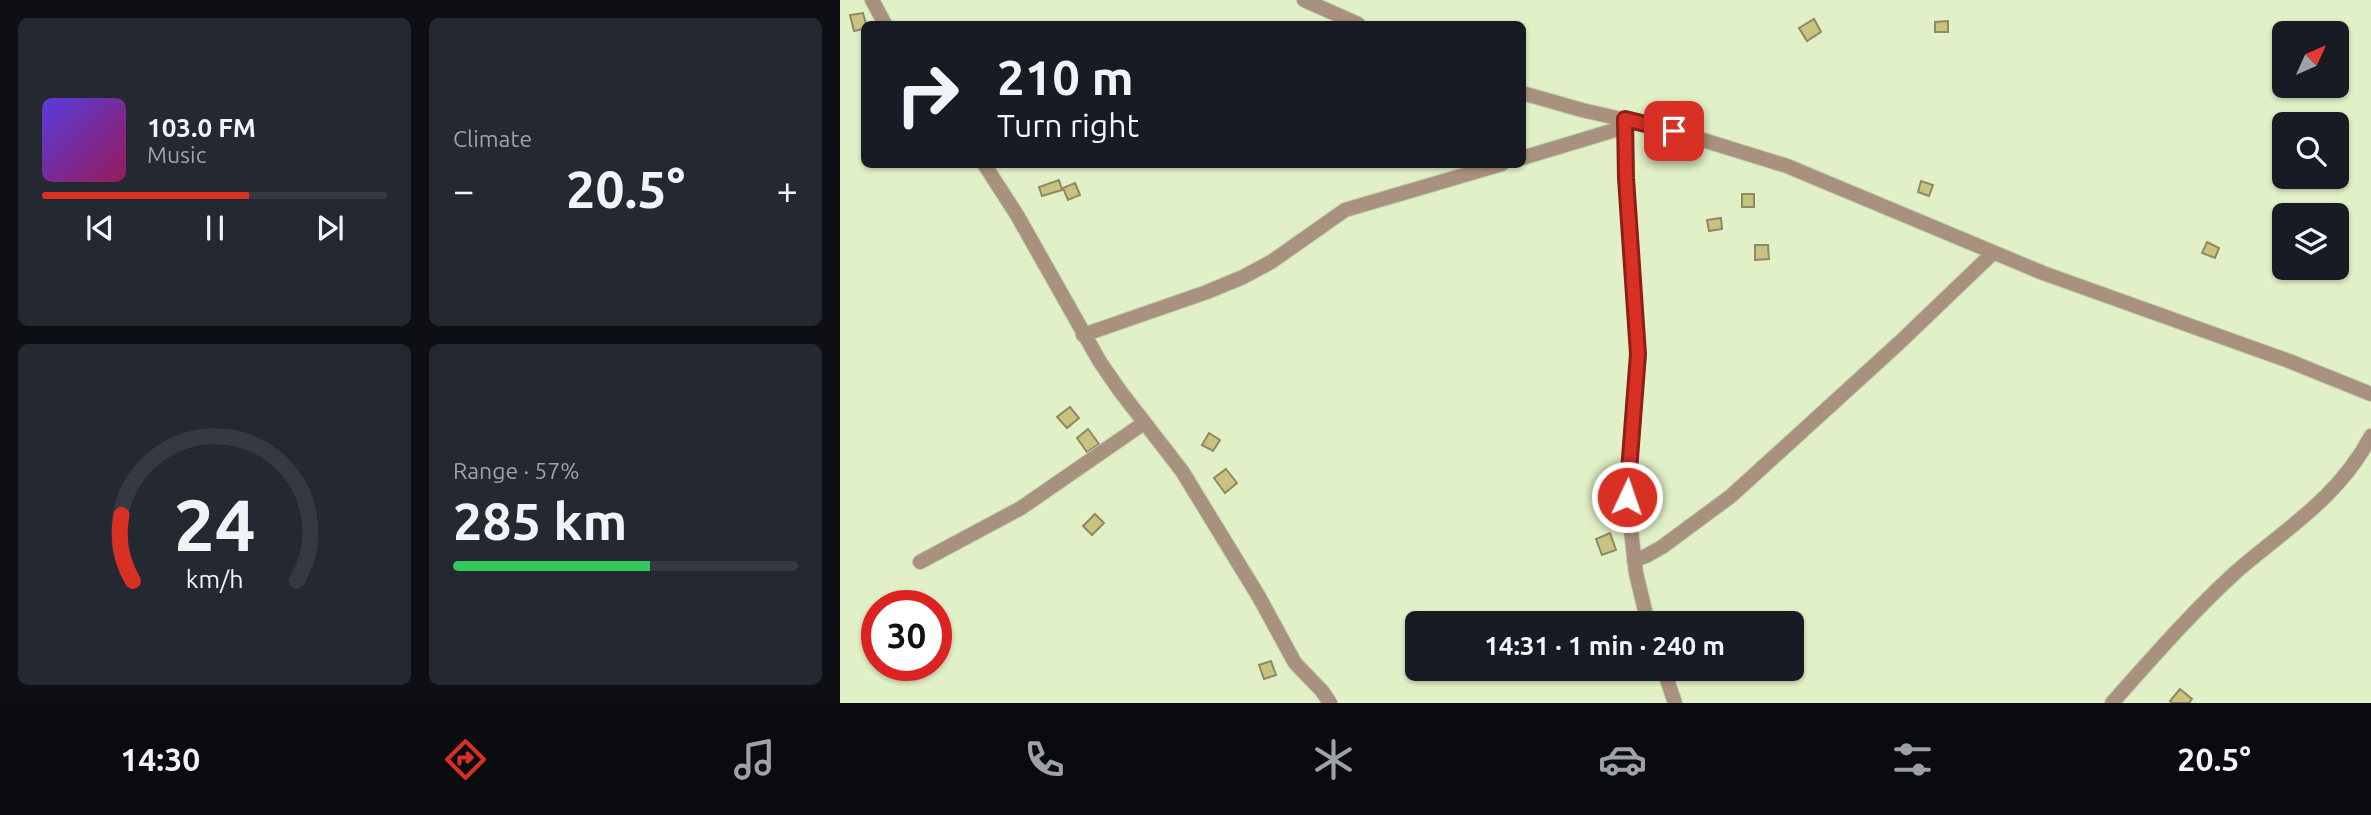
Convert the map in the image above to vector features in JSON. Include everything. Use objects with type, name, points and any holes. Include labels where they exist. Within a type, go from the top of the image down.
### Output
[{"type":"street","points":[[872,0],[883,21]]},
{"type":"street","points":[[1304,0],[1351,21]]},
{"type":"street","points":[[1526,94],[1625,123],[1684,133],[1787,166],[1993,253],[2091,291],[2289,361],[2371,394]]},
{"type":"street","points":[[1526,157],[1625,123]]},
{"type":"street","points":[[1625,123],[1626,178],[1638,328],[1627,497],[1634,559],[1645,611]]},
{"type":"street","points":[[987,168],[1017,215],[1083,335],[1120,391],[1189,481],[1259,597],[1295,663],[1330,703]]},
{"type":"street","points":[[1083,335],[1243,277],[1271,262],[1345,210],[1488,168]]},
{"type":"street","points":[[1634,559],[1662,547],[1731,496],[1993,253]]},
{"type":"street","points":[[920,562],[1021,508],[1144,423]]},
{"type":"street","points":[[2112,703],[2181,626],[2236,572],[2306,516],[2332,491],[2371,436]]},
{"type":"street","points":[[1667,681],[1675,703]]},
{"type":"building","points":[[863,13],[865,21],[861,21],[861,30],[854,31],[850,15]]},
{"type":"building","points":[[1814,19],[1821,32],[1807,41],[1799,28]]},
{"type":"building","points":[[1948,21],[1948,32],[1935,32],[1935,22]]},
{"type":"building","points":[[1059,180],[1062,190],[1042,196],[1039,187]]},
{"type":"building","points":[[1921,181],[1933,185],[1929,196],[1918,192]]},
{"type":"building","points":[[1075,183],[1080,195],[1068,200],[1063,188]]},
{"type":"building","points":[[1742,194],[1754,194],[1754,207],[1742,207]]},
{"type":"building","points":[[1721,218],[1722,229],[1709,231],[1707,220]]},
{"type":"building","points":[[2207,242],[2219,248],[2215,258],[2202,253]]},
{"type":"building","points":[[1755,245],[1768,245],[1769,259],[1755,260]]},
{"type":"building","points":[[1070,407],[1079,418],[1067,428],[1057,417]]},
{"type":"building","points":[[1088,429],[1099,444],[1087,452],[1077,438]]},
{"type":"building","points":[[1209,433],[1220,440],[1213,451],[1202,445]]},
{"type":"building","points":[[1226,469],[1237,483],[1225,493],[1214,478]]},
{"type":"building","points":[[1095,514],[1104,523],[1092,535],[1083,526]]},
{"type":"building","points":[[1610,533],[1616,550],[1602,555],[1596,539]]},
{"type":"building","points":[[1271,661],[1276,675],[1264,679],[1259,665]]},
{"type":"building","points":[[2180,689],[2192,699],[2189,703],[2170,701]]},
{"type":"route","points":[[1627,497],[1638,328],[1626,178],[1625,119],[1674,131]]}]
